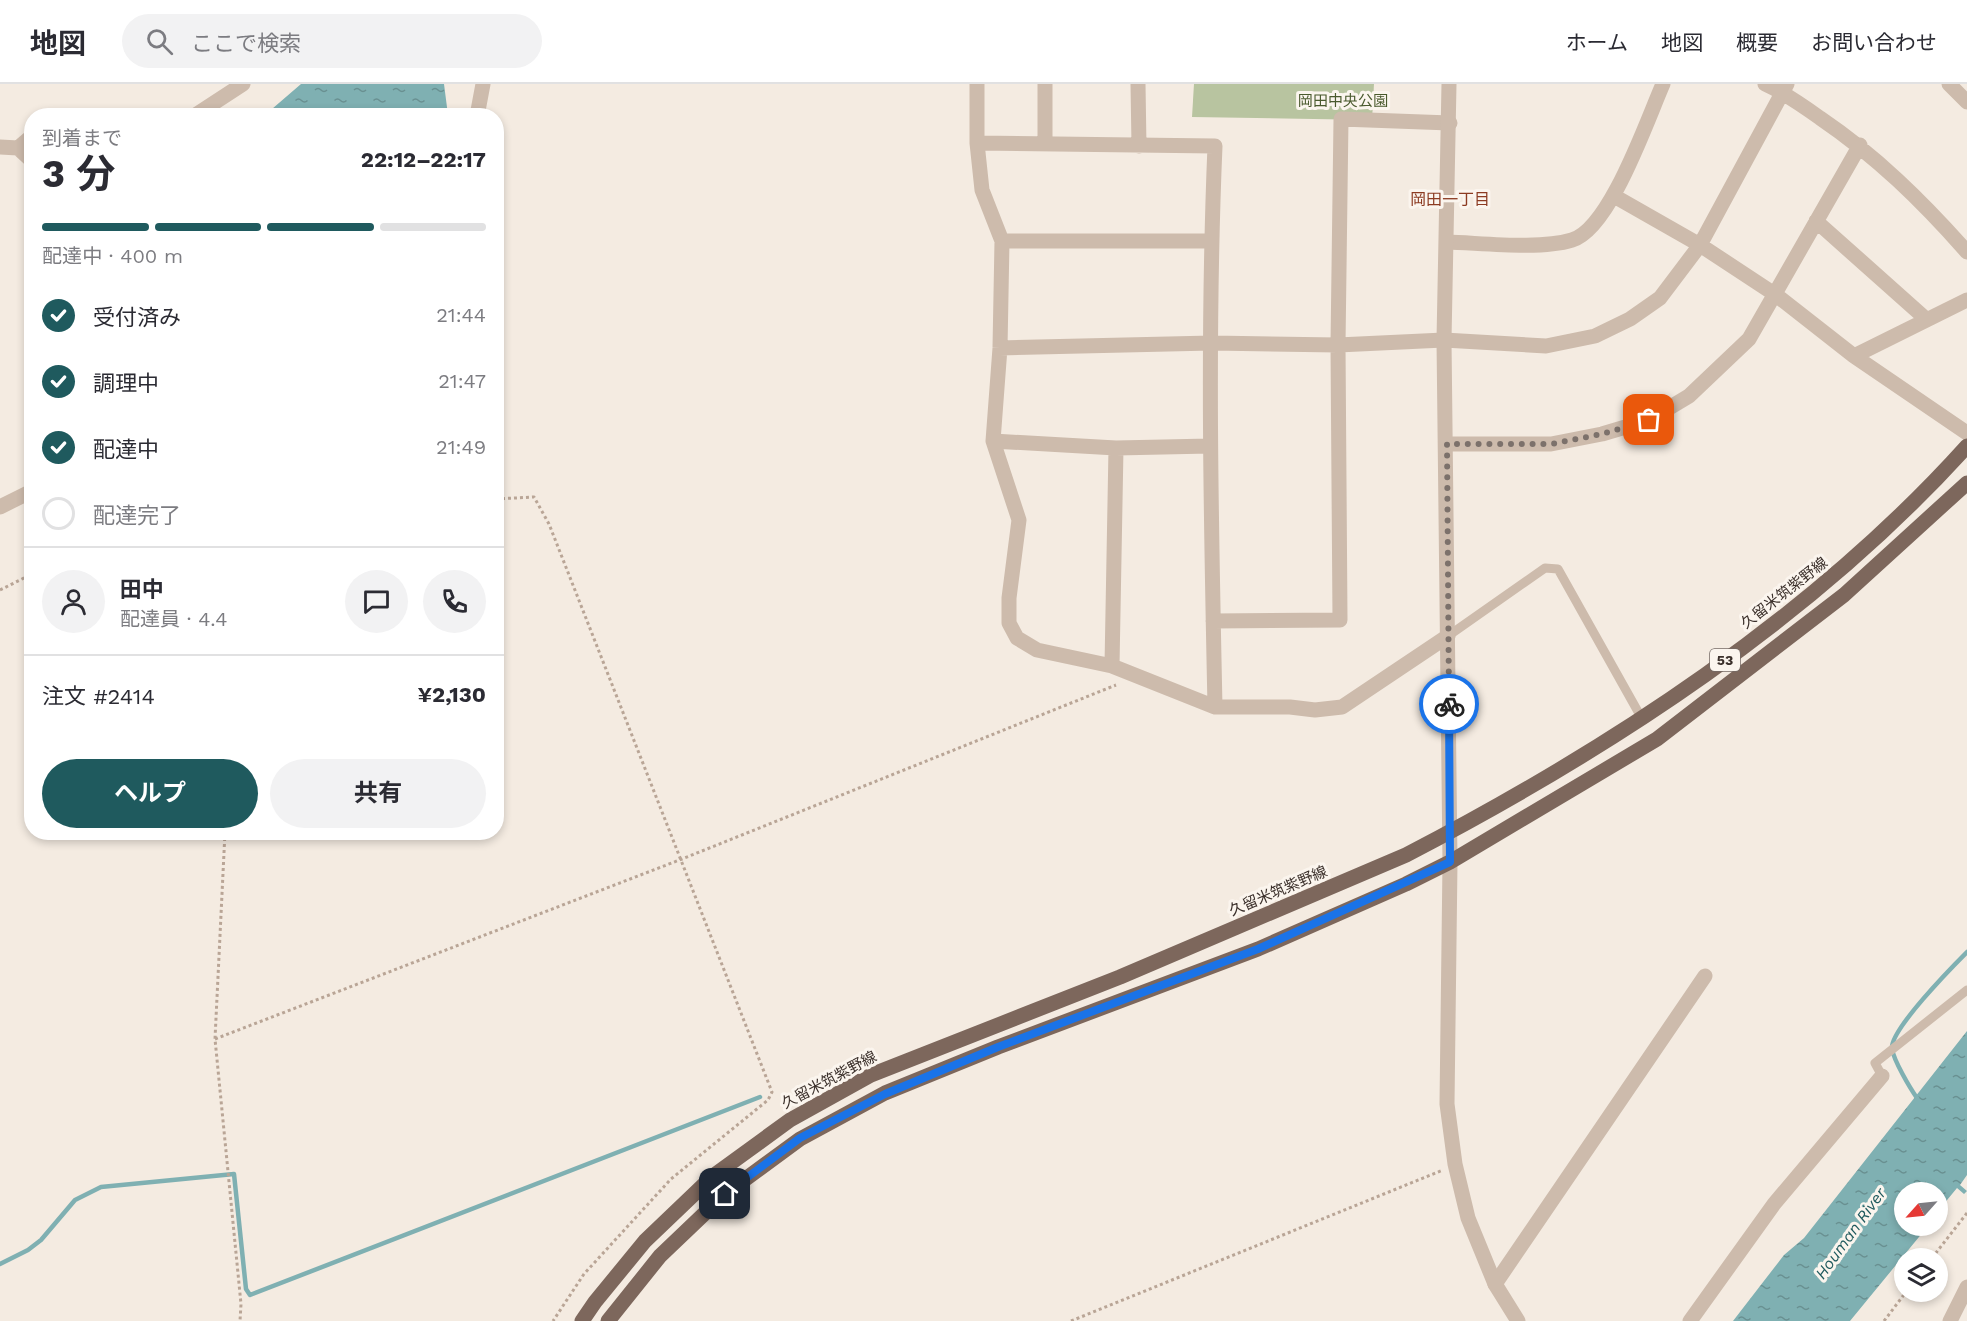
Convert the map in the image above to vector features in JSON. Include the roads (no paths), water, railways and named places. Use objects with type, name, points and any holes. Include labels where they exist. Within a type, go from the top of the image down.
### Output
[{"type":"main road","name":"久留米筑紫野線","points":[[582,1321],[594,1302],[645,1241],[713,1176],[790,1120],[871,1075],[1131,973],[1406,855],[1450,833],[1641,717],[1739,651],[1835,576],[1918,501],[1967,446]]},
{"type":"main road","name":"53","points":[[608,1321],[660,1256],[725,1194],[800,1138],[885,1094],[998,1047],[1258,949],[1450,862],[1657,739],[1844,595],[1967,483]]},
{"type":"street","points":[[206,108],[243,84]]},
{"type":"street","points":[[478,108],[483,84]]},
{"type":"street","points":[[977,84],[977,143],[982,190],[1002,241],[1000,348],[993,441],[1018,520],[1009,598],[1009,623],[1017,638],[1037,650],[1112,666],[1215,707],[1290,707],[1315,710],[1342,707],[1448,636]]},
{"type":"street","points":[[1045,84],[1045,144]]},
{"type":"street","points":[[1138,84],[1139,146]]},
{"type":"street","points":[[1449,84],[1448,242],[1444,340],[1450,833],[1448,1104],[1455,1164],[1468,1218],[1495,1284],[1518,1321]]},
{"type":"street","points":[[1448,242],[1537,243],[1573,240],[1593,226],[1614,196],[1663,84]]},
{"type":"street","points":[[1765,84],[1785,88],[1860,145],[1905,185],[1967,252]]},
{"type":"street","points":[[1949,84],[1967,102]]},
{"type":"street","points":[[1000,348],[1212,343],[1338,345],[1444,340],[1546,346],[1595,336],[1630,319],[1660,298],[1700,245],[1785,88]]},
{"type":"street","points":[[1213,621],[1340,620],[1338,345],[1341,119],[1450,123]]},
{"type":"street","points":[[18,148],[24,143]]},
{"type":"street","points":[[977,143],[1215,146],[1211,241],[1210,446],[1215,707]]},
{"type":"street","points":[[1447,444],[1551,444],[1602,434],[1649,420],[1689,396],[1717,372],[1749,339],[1860,145]]},
{"type":"street","points":[[0,147],[18,148],[24,153]]},
{"type":"street","points":[[1614,196],[1700,245],[1776,295],[1854,356],[1967,433]]},
{"type":"street","points":[[1816,221],[1926,319]]},
{"type":"street","points":[[1002,241],[1211,241]]},
{"type":"street","points":[[1854,356],[1967,300]]},
{"type":"street","points":[[993,441],[1116,448],[1210,446]]},
{"type":"street","points":[[1112,666],[1116,448]]},
{"type":"street","points":[[0,507],[24,495]]},
{"type":"street","points":[[1495,1284],[1705,975]]},
{"type":"street","points":[[1690,1321],[1774,1204],[1882,1076]]},
{"type":"street","points":[[1950,1321],[1967,1287]]},
{"type":"lane","points":[[1448,636],[1545,568],[1558,569],[1641,717]]},
{"type":"lane","points":[[1882,1076],[1875,1063],[1967,990]]},
{"type":"water","points":[[301,84],[444,84],[447,108],[273,108]]},
{"type":"water","name":"Houman River","points":[[1967,1031],[1967,1175],[1960,1185],[1967,1191],[1964,1194],[1957,1188],[1948,1199],[1948,1182],[1894,1182],[1894,1236],[1920,1236],[1910,1248],[1894,1248],[1894,1267],[1850,1321],[1733,1321],[1784,1255],[1804,1238]]},
{"type":"waterway","points":[[1917,1098],[1896,1060],[1892,1049],[1894,1040],[1910,1014],[1967,952]]},
{"type":"waterway","points":[[0,1264],[28,1250],[41,1240],[75,1200],[101,1187],[234,1174],[246,1289],[250,1295],[760,1097]]},
{"type":"district","name":"岡田一丁目","points":[[1450,199]]},
{"type":"park label","name":"岡田中央公園","points":[[1343,101]]}]
